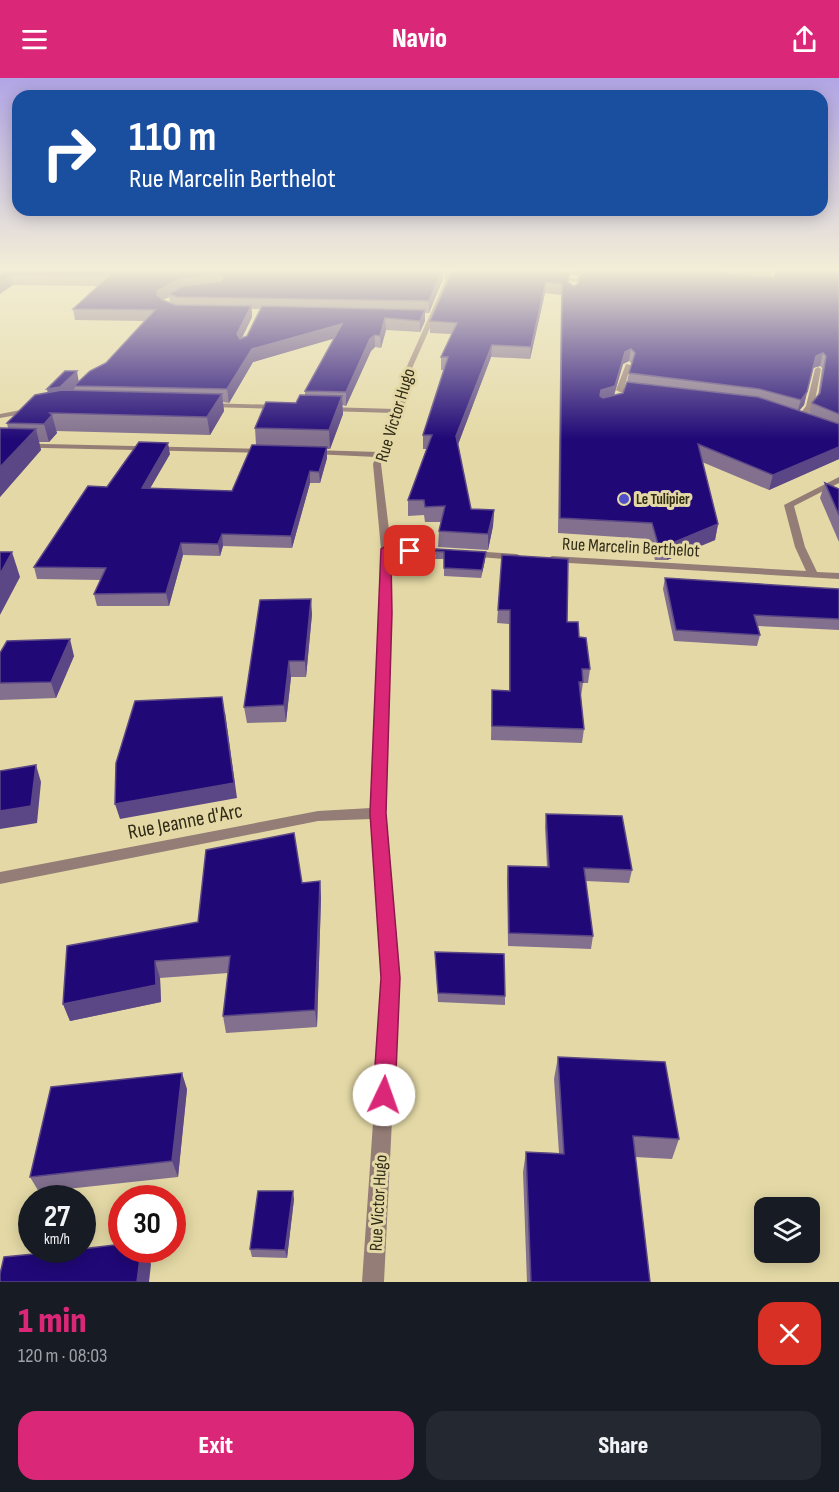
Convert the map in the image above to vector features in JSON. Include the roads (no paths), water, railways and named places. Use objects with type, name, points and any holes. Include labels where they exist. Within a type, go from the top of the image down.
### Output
[{"type":"street","name":"Rue Victor Hugo","points":[[373,1282],[391,978],[378,813],[386,549],[377,464],[405,394],[406,375],[427,327]]},
{"type":"street","points":[[628,365],[620,393],[643,393]]},
{"type":"street","points":[[800,418],[810,406],[818,369]]},
{"type":"street","points":[[202,405],[293,407]]},
{"type":"street","points":[[0,416],[45,407]]},
{"type":"street","points":[[316,408],[398,411]]},
{"type":"street","points":[[789,415],[820,427]]},
{"type":"street","points":[[0,445],[279,452]]},
{"type":"street","points":[[302,452],[380,455]]},
{"type":"street","points":[[813,574],[800,547],[789,505],[839,480]]},
{"type":"street","points":[[386,549],[528,558]]},
{"type":"street","name":"Rue Marcelin Berthelot","points":[[540,558],[839,576]]},
{"type":"street","name":"Rue Jeanne d'Arc","points":[[0,878],[318,816],[378,813]]},
{"type":"place","name":"Le Tulipier","points":[[624,499]]}]
